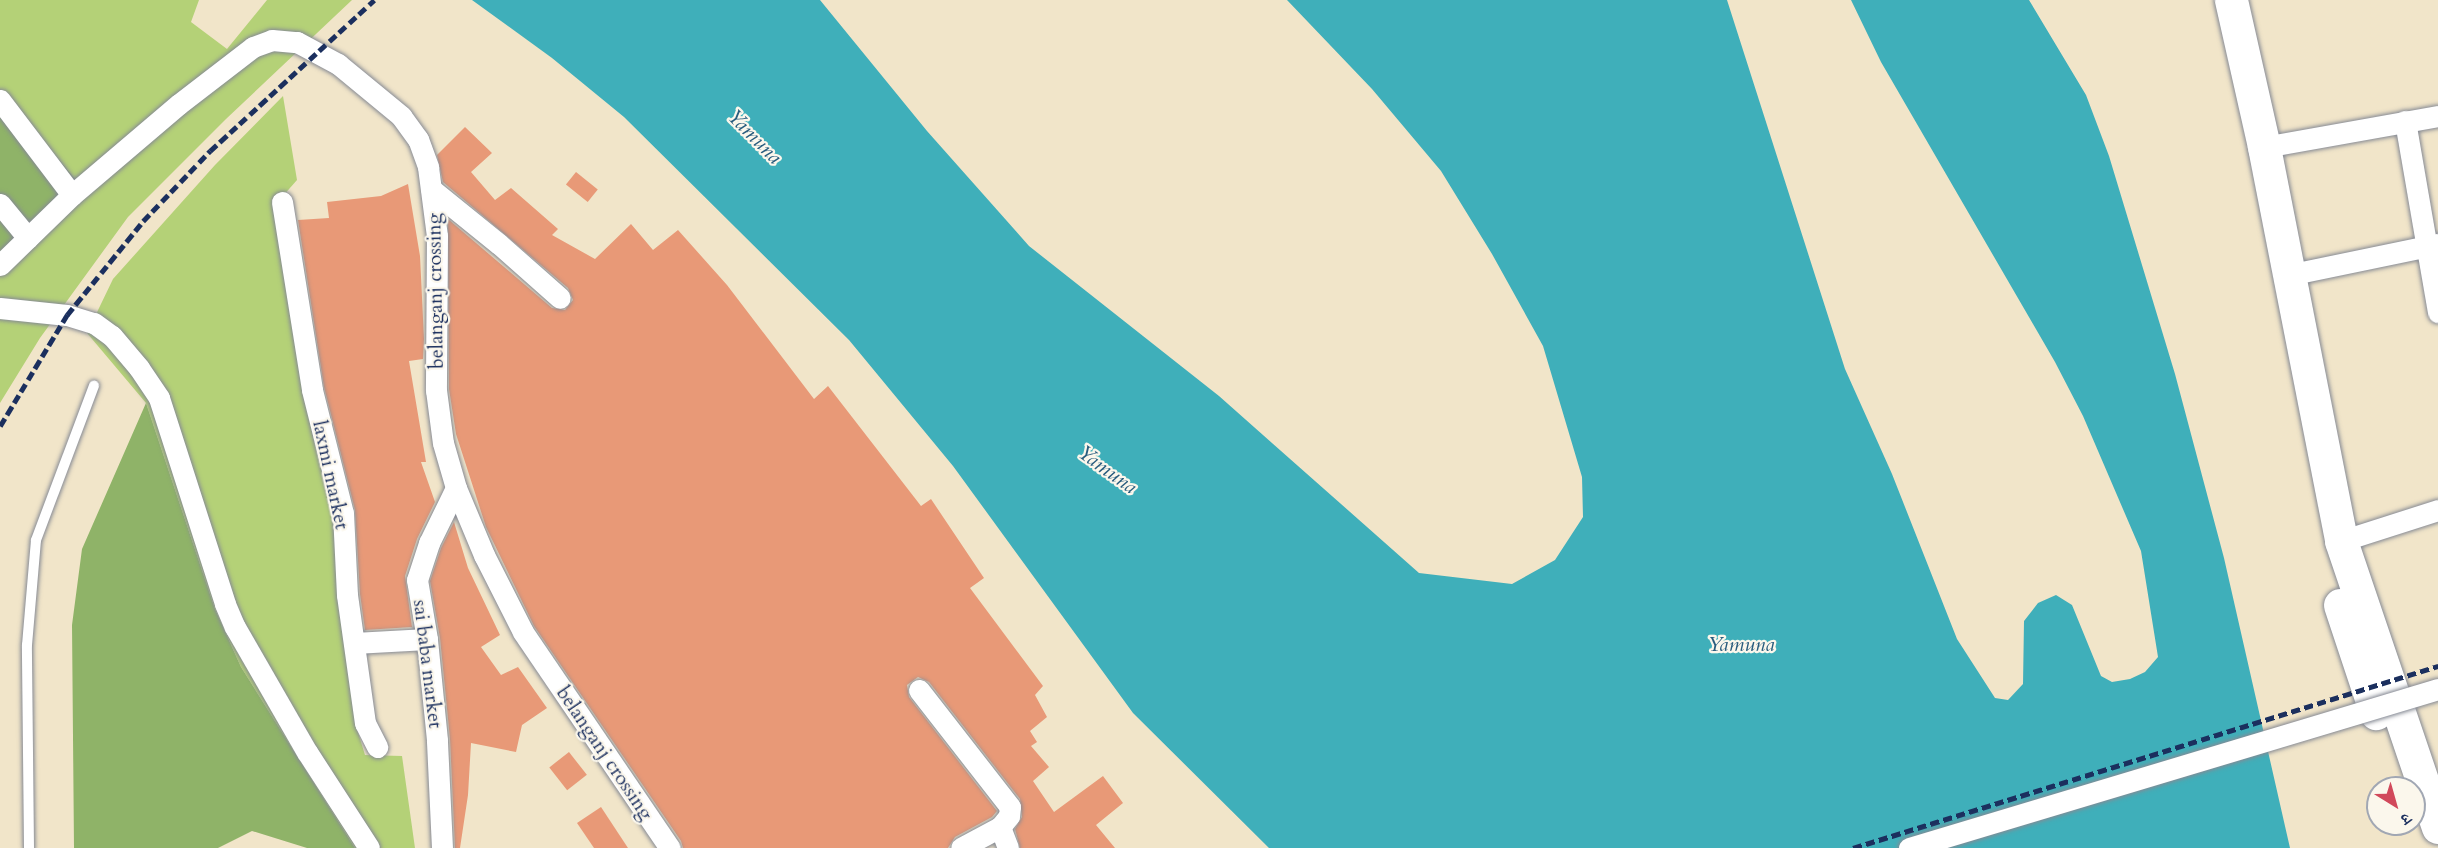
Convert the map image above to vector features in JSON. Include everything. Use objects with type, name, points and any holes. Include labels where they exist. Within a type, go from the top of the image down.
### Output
[{"type":"main road","points":[[2222,1],[2264,147],[2341,541],[2438,827]]},
{"type":"main road","points":[[2222,1],[2227,73],[2318,525],[2355,655],[2399,776]]},
{"type":"street","name":"belanganj crossing","points":[[0,265],[72,195],[179,104],[254,47],[272,40],[287,39],[297,42],[338,64],[401,116],[425,153],[431,189],[437,236],[436,390],[443,443],[456,488],[484,555],[523,632],[670,848]]},
{"type":"street","points":[[0,100],[72,195]]},
{"type":"street","points":[[2264,147],[2438,116]]},
{"type":"street","points":[[2405,121],[2432,245],[2438,312]]},
{"type":"street","points":[[431,189],[499,244],[560,298]]},
{"type":"street","name":"laxmi market","points":[[282,202],[312,390],[343,513],[347,595],[365,723],[377,747]]},
{"type":"street","points":[[0,204],[28,238]]},
{"type":"street","points":[[2288,275],[2432,245]]},
{"type":"street","points":[[0,308],[67,315],[94,323],[112,336],[139,368],[159,398],[225,604],[235,627],[307,752],[369,848]]},
{"type":"street","name":"sai baba market","points":[[442,848],[437,740],[428,639],[417,580],[429,543],[456,488]]},
{"type":"street","points":[[2341,541],[2438,510]]},
{"type":"street","points":[[354,643],[428,639]]},
{"type":"street","points":[[1909,848],[2438,689]]},
{"type":"street","points":[[919,690],[1010,807],[1009,816],[999,827],[961,848]]},
{"type":"street","points":[[999,827],[1008,848]]},
{"type":"lane","points":[[29,848],[27,645],[36,540],[94,386]]},
{"type":"green space","points":[[0,0],[199,0],[191,22],[227,49],[267,0],[352,0],[226,119],[128,217],[40,338],[0,403],[0,273],[84,189],[0,90]]},
{"type":"green space","points":[[283,96],[297,180],[275,205],[335,512],[357,729],[365,755],[402,756],[415,848],[355,848],[241,667],[215,609],[146,403],[87,333],[113,279],[215,165]]},
{"type":"green space","points":[[12,104],[84,189],[0,273],[0,115]]},
{"type":"green space","points":[[146,403],[215,609],[241,667],[355,848],[307,848],[252,831],[218,848],[74,848],[72,625],[82,549]]},
{"type":"water","name":"Yamuna","points":[[472,0],[820,0],[927,131],[1029,246],[1219,396],[1419,573],[1512,584],[1555,560],[1583,517],[1582,477],[1543,346],[1492,254],[1441,171],[1372,89],[1287,0],[1727,0],[1845,369],[1892,474],[1957,639],[1995,698],[2008,700],[2023,684],[2024,621],[2038,603],[2056,595],[2072,605],[2101,676],[2112,682],[2130,679],[2145,672],[2158,657],[2141,551],[2083,416],[2055,362],[1881,62],[1851,0],[2029,0],[2086,95],[2109,156],[2175,374],[2224,558],[2290,848],[1269,848],[1133,713],[953,466],[849,340],[624,117],[552,58]]},
{"type":"building","points":[[465,127],[492,153],[471,172],[495,200],[511,188],[558,229],[552,235],[595,259],[631,224],[653,250],[678,230],[727,285],[814,399],[828,386],[921,506],[931,499],[984,578],[970,588],[1043,686],[1035,695],[1047,717],[1030,731],[1037,742],[1031,746],[1049,767],[1033,781],[1054,812],[1103,776],[1123,803],[1096,825],[1115,848],[1020,848],[1015,829],[1022,817],[1020,799],[929,682],[918,677],[907,685],[909,697],[997,811],[992,817],[955,837],[948,848],[683,848],[681,841],[534,626],[486,527],[456,434],[449,389],[448,219],[552,308],[565,310],[573,300],[568,288],[443,182],[437,155]]},
{"type":"building","points":[[576,172],[598,190],[588,202],[566,184]]},
{"type":"building","points":[[408,184],[420,256],[424,339],[423,359],[409,361],[426,462],[421,462],[435,502],[417,539],[405,576],[412,627],[365,630],[360,594],[355,510],[324,387],[298,220],[329,218],[327,202],[381,196]]},
{"type":"building","points":[[454,522],[468,568],[500,635],[481,647],[501,675],[518,667],[547,708],[522,725],[516,752],[471,743],[468,795],[460,848],[455,848],[450,739],[440,638],[430,581],[441,548]]},
{"type":"building","points":[[569,752],[587,775],[567,790],[549,767]]},
{"type":"building","points":[[601,807],[628,848],[594,848],[577,823]]},
{"type":"railway","points":[[0,426],[67,315],[143,221],[210,151],[374,0]]},
{"type":"railway","points":[[1853,848],[2438,666]]}]
